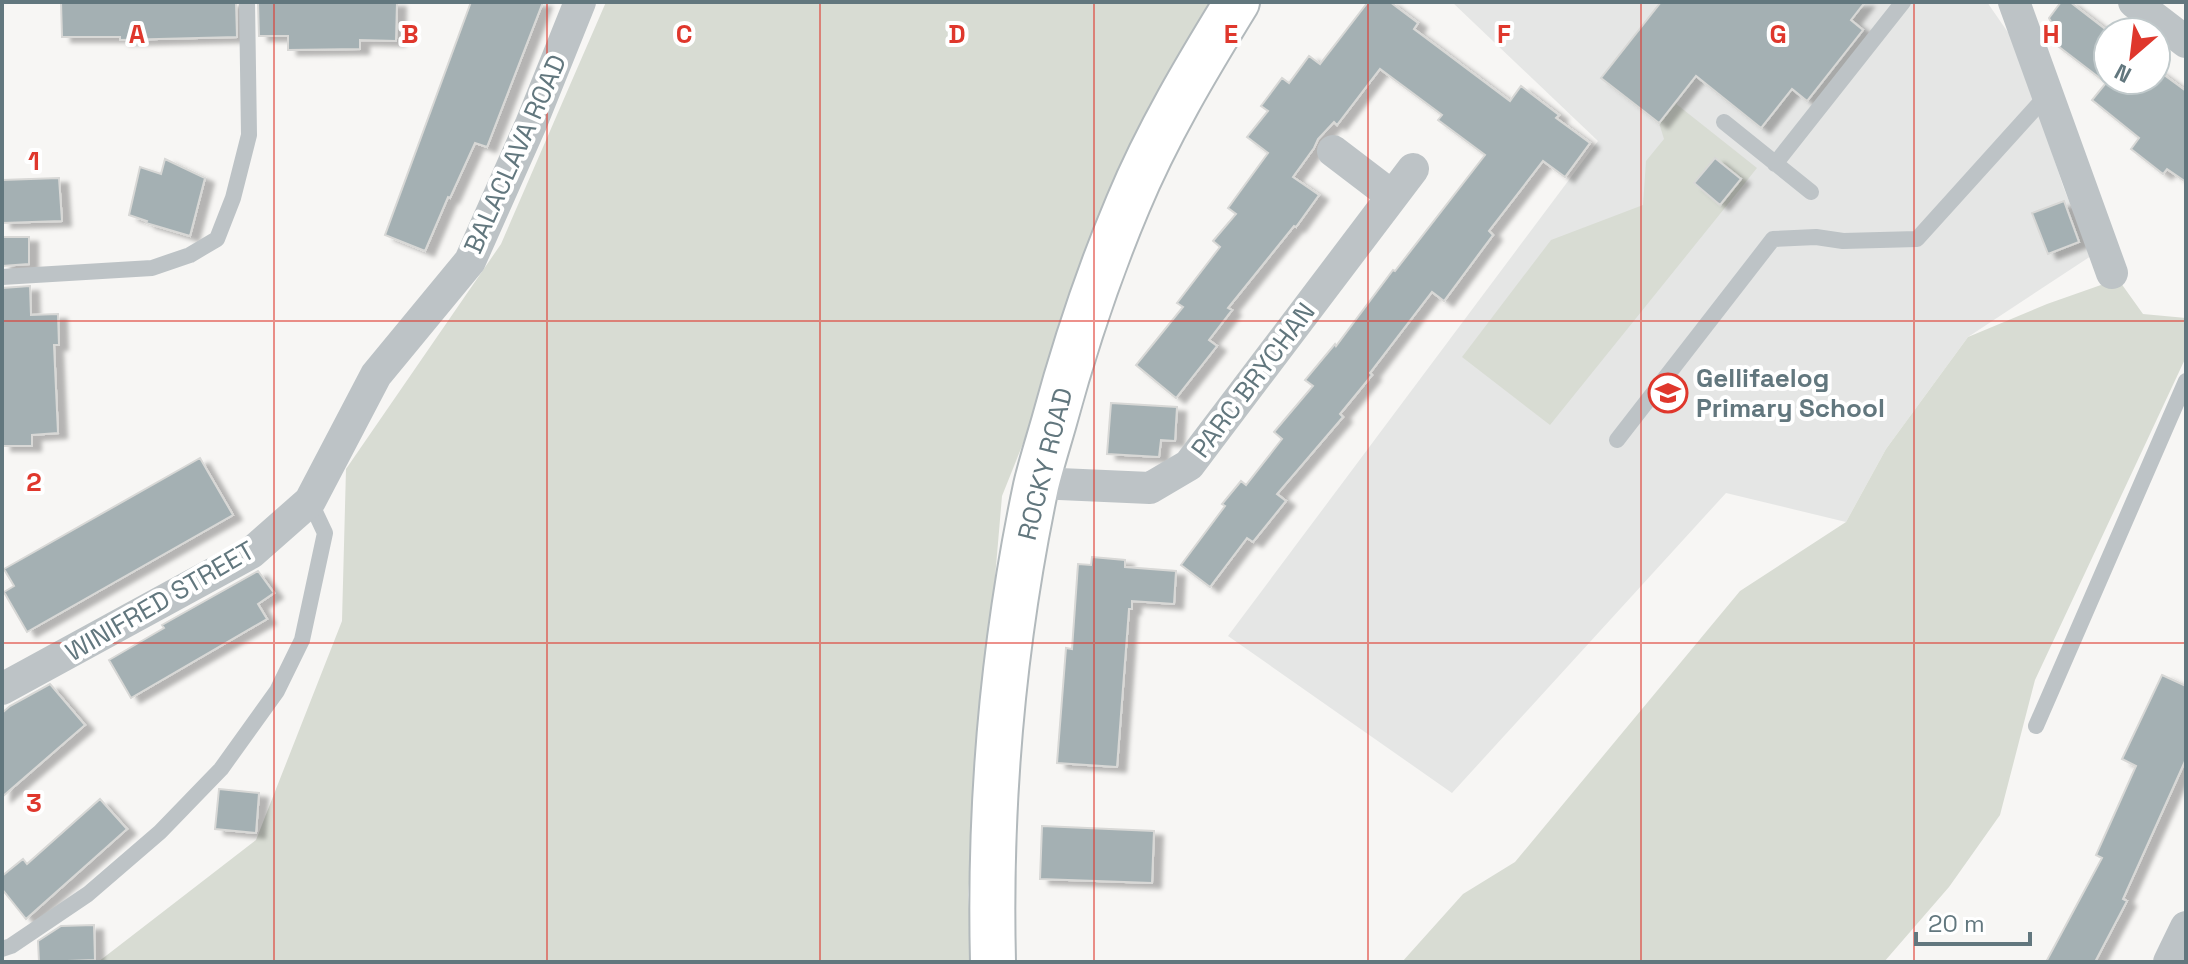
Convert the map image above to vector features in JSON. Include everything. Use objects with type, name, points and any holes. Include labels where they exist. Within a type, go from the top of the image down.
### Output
[{"type":"street","name":"BALACLAVA ROAD","points":[[310,501],[376,375],[470,261],[531,124],[580,2]]},
{"type":"street","name":"ROCKY ROAD","points":[[993,962],[993,823],[999,729],[1012,619],[1037,483],[1070,361],[1129,202],[1171,115],[1237,2]]},
{"type":"street","points":[[2014,2],[2112,273]]},
{"type":"street","points":[[2134,2],[2186,42]]},
{"type":"street","points":[[1333,151],[1392,196]]},
{"type":"street","name":"PARC BRYCHAN","points":[[1037,483],[1150,488],[1189,465],[1413,169]]},
{"type":"street","name":"WINIFRED STREET","points":[[2,689],[251,553],[310,501]]},
{"type":"street","points":[[2169,962],[2186,927]]},
{"type":"lane","points":[[2,277],[152,268],[190,255],[217,239],[233,198],[249,135],[247,2]]},
{"type":"lane","points":[[1775,164],[1903,2]]},
{"type":"lane","points":[[1617,440],[1773,239],[1917,239],[2048,94]]},
{"type":"lane","points":[[1724,122],[1811,192]]},
{"type":"lane","points":[[2036,726],[2186,381]]},
{"type":"lane","points":[[2,949],[88,894],[160,832],[221,769],[277,691],[302,640],[325,533],[310,501]]},
{"type":"shaded area","points":[[606,2],[1216,2],[1169,79],[1002,496],[968,895],[973,962],[98,962],[256,840],[342,621],[346,469],[501,244]]},
{"type":"shaded area","name":"Gellifaelog Primary School","points":[[1452,2],[1987,2],[2016,44],[2063,186],[2091,256],[1968,337],[1886,449],[1846,522],[1726,493],[1452,793],[1228,636],[1598,141]]},
{"type":"shaded area","points":[[1675,103],[1757,168],[1550,425],[1462,357],[1551,240],[1643,205],[1646,161],[1664,139],[1659,123]]},
{"type":"shaded area","points":[[2118,279],[2143,314],[2186,318],[2186,357],[2035,680],[2000,815],[1949,887],[1884,962],[1402,962],[1463,894],[1515,862],[1740,591],[1846,522],[1886,449],[1968,337]]},
{"type":"building","points":[[61,2],[236,2],[237,37],[120,40],[120,37],[62,37]]},
{"type":"building","points":[[258,2],[397,2],[396,41],[360,40],[360,49],[288,50],[288,36],[259,36]]},
{"type":"building","points":[[471,2],[543,2],[487,147],[475,143],[425,251],[385,235]]},
{"type":"building","points":[[1368,2],[1390,2],[1418,23],[1414,29],[1510,101],[1521,86],[1590,143],[1565,177],[1543,161],[1489,231],[1493,235],[1444,301],[1432,292],[1340,414],[1343,417],[1277,494],[1286,501],[1253,542],[1247,538],[1210,587],[1181,565],[1225,506],[1222,504],[1241,481],[1246,485],[1282,439],[1274,432],[1313,386],[1305,380],[1336,346],[1485,155],[1438,120],[1442,115],[1380,69],[1337,125],[1334,122],[1318,139],[1293,177],[1319,195],[1228,308],[1232,310],[1209,340],[1217,346],[1176,398],[1136,365],[1183,307],[1177,303],[1220,247],[1213,241],[1236,214],[1228,208],[1268,153],[1247,137],[1268,111],[1261,106],[1282,78],[1289,83],[1309,56],[1320,64]]},
{"type":"building","points":[[1661,2],[1865,2],[1851,20],[1863,30],[1807,101],[1792,89],[1761,128],[1696,76],[1659,123],[1601,78]]},
{"type":"building","points":[[2061,2],[2070,2],[2092,19],[2092,72],[2054,43],[2059,37],[2049,18]]},
{"type":"building","points":[[2172,81],[2186,91],[2186,182],[2167,169],[2163,174],[2131,149],[2139,138],[2092,100],[2095,96],[2172,96]]},
{"type":"building","points":[[1715,158],[1741,179],[1720,205],[1694,183]]},
{"type":"building","points":[[165,159],[205,178],[190,236],[129,215],[140,167],[161,174]]},
{"type":"building","points":[[59,178],[62,221],[2,223],[2,180]]},
{"type":"building","points":[[2064,201],[2079,242],[2048,254],[2032,213]]},
{"type":"building","points":[[2,237],[29,237],[29,264],[2,266]]},
{"type":"building","points":[[30,286],[31,315],[58,314],[59,345],[54,345],[58,433],[32,435],[32,446],[2,446],[2,288]]},
{"type":"building","points":[[1111,403],[1177,407],[1175,441],[1161,440],[1159,457],[1107,454]]},
{"type":"building","points":[[200,458],[233,515],[27,632],[4,592],[14,586],[4,569]]},
{"type":"building","points":[[1092,557],[1125,560],[1125,567],[1176,571],[1174,604],[1132,601],[1132,609],[1129,609],[1117,767],[1057,763],[1066,648],[1072,649],[1078,564],[1091,565]]},
{"type":"building","points":[[258,571],[274,593],[258,604],[267,619],[131,698],[109,660],[164,628],[162,625]]},
{"type":"building","points":[[2162,675],[2186,686],[2186,759],[2123,899],[2127,901],[2095,962],[2046,962],[2102,858],[2096,855],[2136,766],[2122,759]]},
{"type":"building","points":[[50,684],[85,725],[2,797],[2,713]]},
{"type":"building","points":[[219,789],[259,793],[256,833],[215,829]]},
{"type":"building","points":[[100,799],[127,829],[26,919],[2,889],[2,876],[23,859],[27,864]]},
{"type":"building","points":[[1042,826],[1154,831],[1152,883],[1040,879]]},
{"type":"building","points":[[94,925],[95,960],[39,962],[38,941],[61,926]]},
{"type":"place","name":"Gellifaelog Primary School","points":[[1668,393]]}]
